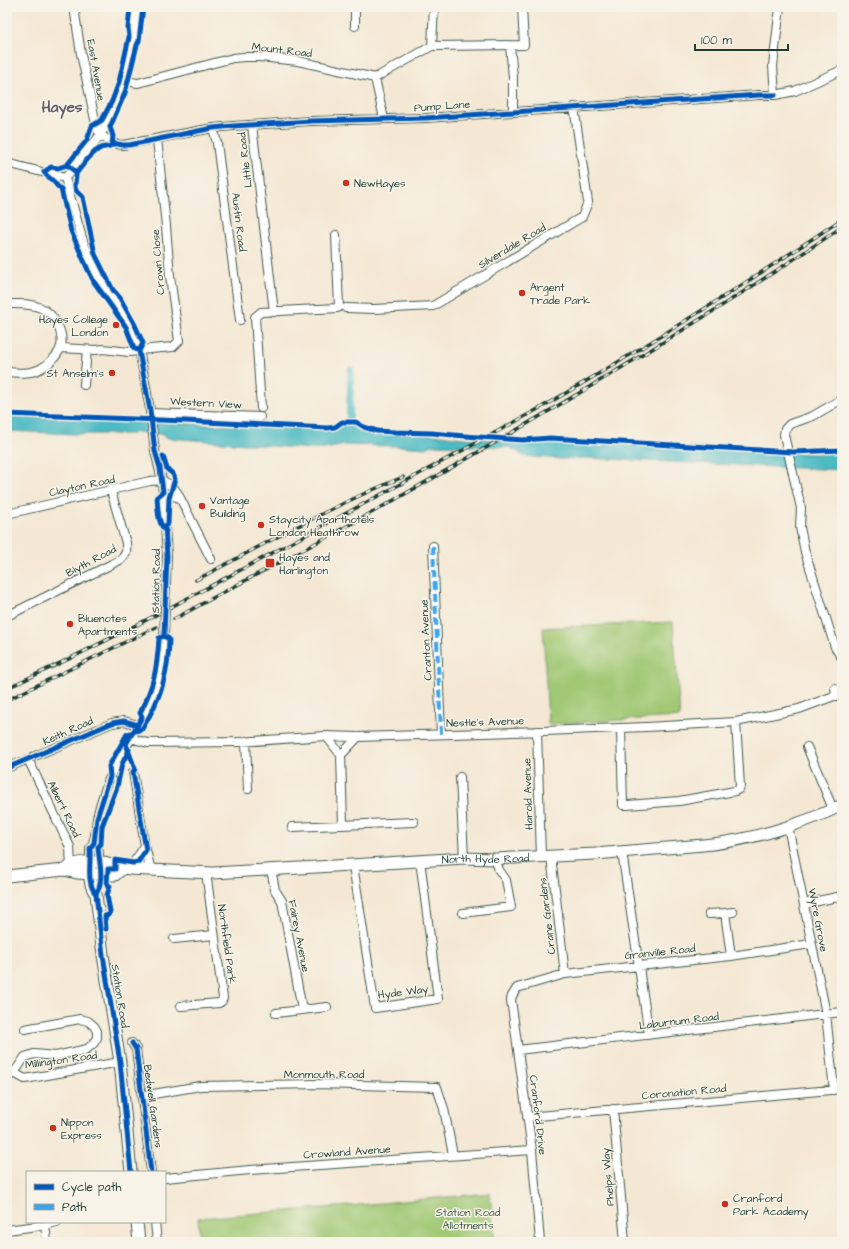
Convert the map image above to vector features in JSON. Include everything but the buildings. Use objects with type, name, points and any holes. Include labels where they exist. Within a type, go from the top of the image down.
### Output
[{"type":"main road","name":"North Hyde Road","points":[[69,869],[82,862],[95,862],[126,869],[206,872],[353,865],[420,860],[464,858],[495,859],[622,852],[725,843],[788,826],[838,807]]},
{"type":"main road","name":"Station Road","points":[[95,862],[90,874],[92,889],[96,894],[103,955],[120,1064],[131,1171]]},
{"type":"main road","name":"Station Road","points":[[95,862],[101,874],[100,888],[96,894]]},
{"type":"main road","name":"North Hyde Road","points":[[7,876],[69,869],[90,874],[116,875],[126,869]]},
{"type":"main road","points":[[137,1223],[139,1242]]},
{"type":"street","name":"East Avenue","points":[[74,7],[91,108],[100,135]]},
{"type":"street","points":[[7,163],[65,178],[100,135],[114,107],[124,81],[134,32],[136,7]]},
{"type":"street","points":[[355,7],[355,26]]},
{"type":"street","points":[[432,46],[434,7]]},
{"type":"street","points":[[384,119],[375,78],[432,46],[524,45],[522,7]]},
{"type":"street","points":[[775,95],[773,66],[780,7]]},
{"type":"street","points":[[510,46],[513,77],[513,111]]},
{"type":"street","name":"Mount Road","points":[[124,81],[136,83],[141,82],[233,58],[244,57],[298,61],[375,78]]},
{"type":"street","name":"Pump Lane","points":[[100,135],[112,143],[123,146],[212,128],[311,121],[426,118],[513,111],[775,95],[800,90],[842,70]]},
{"type":"street","name":"Silverdale Road","points":[[346,308],[374,309],[433,306],[582,217],[588,202],[574,107]]},
{"type":"street","name":"Little Road","points":[[252,125],[274,312]]},
{"type":"street","name":"Austin Road","points":[[212,128],[218,143],[240,320]]},
{"type":"street","name":"Crown Close","points":[[139,350],[173,347],[179,341],[170,276],[157,139]]},
{"type":"street","name":"Station Road","points":[[65,178],[89,258],[129,324],[137,341],[162,480],[167,561],[163,662],[161,673],[155,692],[110,777],[97,818],[94,843],[98,847],[95,862]]},
{"type":"street","points":[[261,408],[254,320],[261,312],[339,307],[336,235]]},
{"type":"street","points":[[7,304],[32,305],[45,310],[58,326],[61,348],[52,359],[40,369],[28,372],[7,372]]},
{"type":"street","points":[[61,348],[87,350],[103,349],[129,352],[139,350]]},
{"type":"street","points":[[84,386],[87,350]]},
{"type":"street","points":[[842,399],[813,416],[790,424],[785,429],[784,435],[800,508],[800,527],[805,552],[835,647],[842,658]]},
{"type":"street","name":"Western View","points":[[151,416],[260,417]]},
{"type":"street","points":[[162,480],[173,486],[211,559]]},
{"type":"street","name":"Clayton Road","points":[[7,514],[150,481],[162,480]]},
{"type":"street","name":"Blyth Road","points":[[7,616],[120,560],[125,556],[127,551],[126,543],[111,491]]},
{"type":"street","points":[[164,503],[169,495],[180,498]]},
{"type":"street","name":"Cranton Avenue","points":[[432,546],[441,734]]},
{"type":"street","name":"Nestle's Avenue","points":[[130,738],[148,743],[246,741],[325,736],[358,737],[537,731],[736,722],[799,709],[838,692]]},
{"type":"street","name":"Keith Road","points":[[7,768],[112,722],[124,721],[138,725]]},
{"type":"street","points":[[621,728],[623,805],[627,805],[679,801],[739,789],[736,722]]},
{"type":"street","name":"Harold Avenue","points":[[537,731],[546,856]]},
{"type":"street","points":[[327,737],[341,755],[343,825]]},
{"type":"street","points":[[341,755],[358,737]]},
{"type":"street","points":[[246,741],[248,789]]},
{"type":"street","points":[[807,747],[838,807]]},
{"type":"street","name":"Albert Road","points":[[28,759],[70,847],[69,869]]},
{"type":"street","points":[[133,772],[145,846],[151,870]]},
{"type":"street","points":[[460,777],[464,858]]},
{"type":"street","points":[[292,827],[414,822]]},
{"type":"street","name":"Wyre Grove","points":[[788,826],[826,1014],[838,1089]]},
{"type":"street","points":[[126,869],[145,846]]},
{"type":"street","points":[[622,852],[648,1035]]},
{"type":"street","name":"Crane Gardens","points":[[546,856],[565,974]]},
{"type":"street","points":[[463,913],[511,906],[506,880],[499,870],[495,859]]},
{"type":"street","name":"Hyde Way","points":[[353,865],[374,1008],[438,999],[420,860]]},
{"type":"street","name":"Fairey Avenue","points":[[271,869],[275,890],[282,901],[302,1009]]},
{"type":"street","name":"Northfield Park","points":[[181,1006],[219,1003],[223,998],[206,872]]},
{"type":"street","points":[[804,904],[842,896]]},
{"type":"street","points":[[709,914],[733,912]]},
{"type":"street","points":[[725,913],[731,956]]},
{"type":"street","points":[[174,939],[214,935]]},
{"type":"street","name":"Granville Road","points":[[514,992],[517,988],[565,974],[731,956],[811,944]]},
{"type":"street","name":"Cranford Drive","points":[[514,992],[511,1000],[532,1150],[540,1242]]},
{"type":"street","points":[[276,1013],[327,1007]]},
{"type":"street","name":"Laburnum Road","points":[[518,1050],[842,1012]]},
{"type":"street","points":[[10,1075],[25,1057],[34,1054],[56,1056],[87,1049],[97,1038],[97,1031],[94,1026],[88,1021],[80,1019],[25,1029]]},
{"type":"street","name":"Bedwell Gardens","points":[[132,1043],[136,1049],[151,1171]]},
{"type":"street","name":"Bedwell Gardens","points":[[120,1064],[138,1067]]},
{"type":"street","name":"Millington Road","points":[[10,1075],[25,1078],[120,1064]]},
{"type":"street","name":"Monmouth Road","points":[[142,1096],[200,1086],[316,1084],[437,1087],[444,1109],[453,1155]]},
{"type":"street","name":"Coronation Road","points":[[527,1117],[838,1089]]},
{"type":"street","name":"Phelps Way","points":[[613,1109],[625,1242]]},
{"type":"street","name":"Crowland Avenue","points":[[166,1178],[250,1170],[532,1150]]},
{"type":"street","points":[[7,1230],[53,1223]]},
{"type":"street","points":[[155,1223],[157,1242]]},
{"type":"street","points":[[45,1225],[47,1242]]},
{"type":"green space","points":[[673,622],[680,717],[548,724],[543,628]]},
{"type":"green space","name":"Station Road Allotments","points":[[490,1193],[495,1242],[200,1242],[198,1218]]},
{"type":"water","points":[[7,416],[333,430],[338,430],[338,428],[343,424],[355,424],[361,431],[440,435],[463,438],[561,441],[819,454],[842,452],[842,470],[585,458],[560,459],[524,456],[510,447],[432,445],[426,448],[345,445],[325,449],[312,449],[168,438],[160,434],[148,432],[135,432],[133,434],[75,434],[7,431]]},
{"type":"waterway","points":[[349,433],[351,370]]},
{"type":"railway","points":[[7,688],[89,649],[169,608],[540,408],[693,316],[842,219]]},
{"type":"railway","points":[[174,619],[380,508],[556,407],[672,337],[842,227]]},
{"type":"railway","points":[[196,580],[350,500],[403,477]]},
{"type":"railway","points":[[7,700],[156,627]]},
{"type":"marked path","points":[[433,546],[441,734]]},
{"type":"cycle path","points":[[67,165],[87,140],[92,126],[102,120],[112,101],[119,82],[129,37],[128,28],[130,7]]},
{"type":"cycle path","points":[[76,174],[92,154],[101,148],[112,145],[113,136],[110,127],[125,93],[139,41],[143,7]]},
{"type":"cycle path","points":[[112,143],[129,145],[213,128],[233,126],[311,121],[426,118],[775,95]]},
{"type":"cycle path","points":[[44,172],[51,167],[58,168],[67,165],[76,172],[75,188],[83,197],[95,254],[113,290],[120,298],[135,325],[143,343],[139,351],[163,492],[157,497],[159,520],[166,531]]},
{"type":"cycle path","points":[[44,172],[61,189],[71,231],[94,282],[126,327],[134,348],[139,351]]},
{"type":"cycle path","points":[[7,414],[328,428],[335,427],[342,422],[356,422],[364,427],[377,431],[432,433],[523,440],[550,438],[793,452],[842,450]]},
{"type":"cycle path","points":[[163,456],[167,469],[173,474],[175,479],[169,498],[168,524],[165,526],[167,556],[164,636]]},
{"type":"cycle path","points":[[106,929],[105,916],[109,915],[110,912],[107,895],[110,886],[107,884],[108,869],[115,869],[115,860],[133,863],[138,862],[146,850],[133,772],[135,769],[126,744],[142,717],[140,713],[149,694],[154,677],[159,638],[164,636]]},
{"type":"cycle path","points":[[131,1171],[120,1062],[103,955],[96,894],[93,890],[90,879],[90,848],[94,843],[97,818],[110,777],[109,766],[127,734],[142,729],[154,707],[162,686],[169,651],[169,639],[164,636]]},
{"type":"cycle path","points":[[7,768],[112,723],[124,721],[138,725]]},
{"type":"cycle path","points":[[96,894],[99,889],[101,877],[98,847],[101,844],[102,826],[117,787],[122,764],[129,750]]},
{"type":"cycle path","points":[[132,1043],[136,1049],[151,1171]]},
{"type":"place","name":"NewHayes","points":[[346,183]]},
{"type":"place","name":"Argent Trade Park","points":[[522,293]]},
{"type":"place","name":"Hayes College London","points":[[116,325]]},
{"type":"place","name":"St Anselm's","points":[[112,373]]},
{"type":"place","name":"Vantage Building","points":[[202,506]]},
{"type":"place","name":"Staycity Aparthotels London Heathrow","points":[[261,525]]},
{"type":"place","name":"Hayes and Harlington","points":[[270,563]]},
{"type":"place","name":"Bluenotes Apartments","points":[[70,624]]},
{"type":"place","name":"Nippon Express","points":[[53,1128]]},
{"type":"place","name":"Cranford Park Academy","points":[[725,1204]]},
{"type":"district","name":"Hayes","points":[[62,107]]}]
